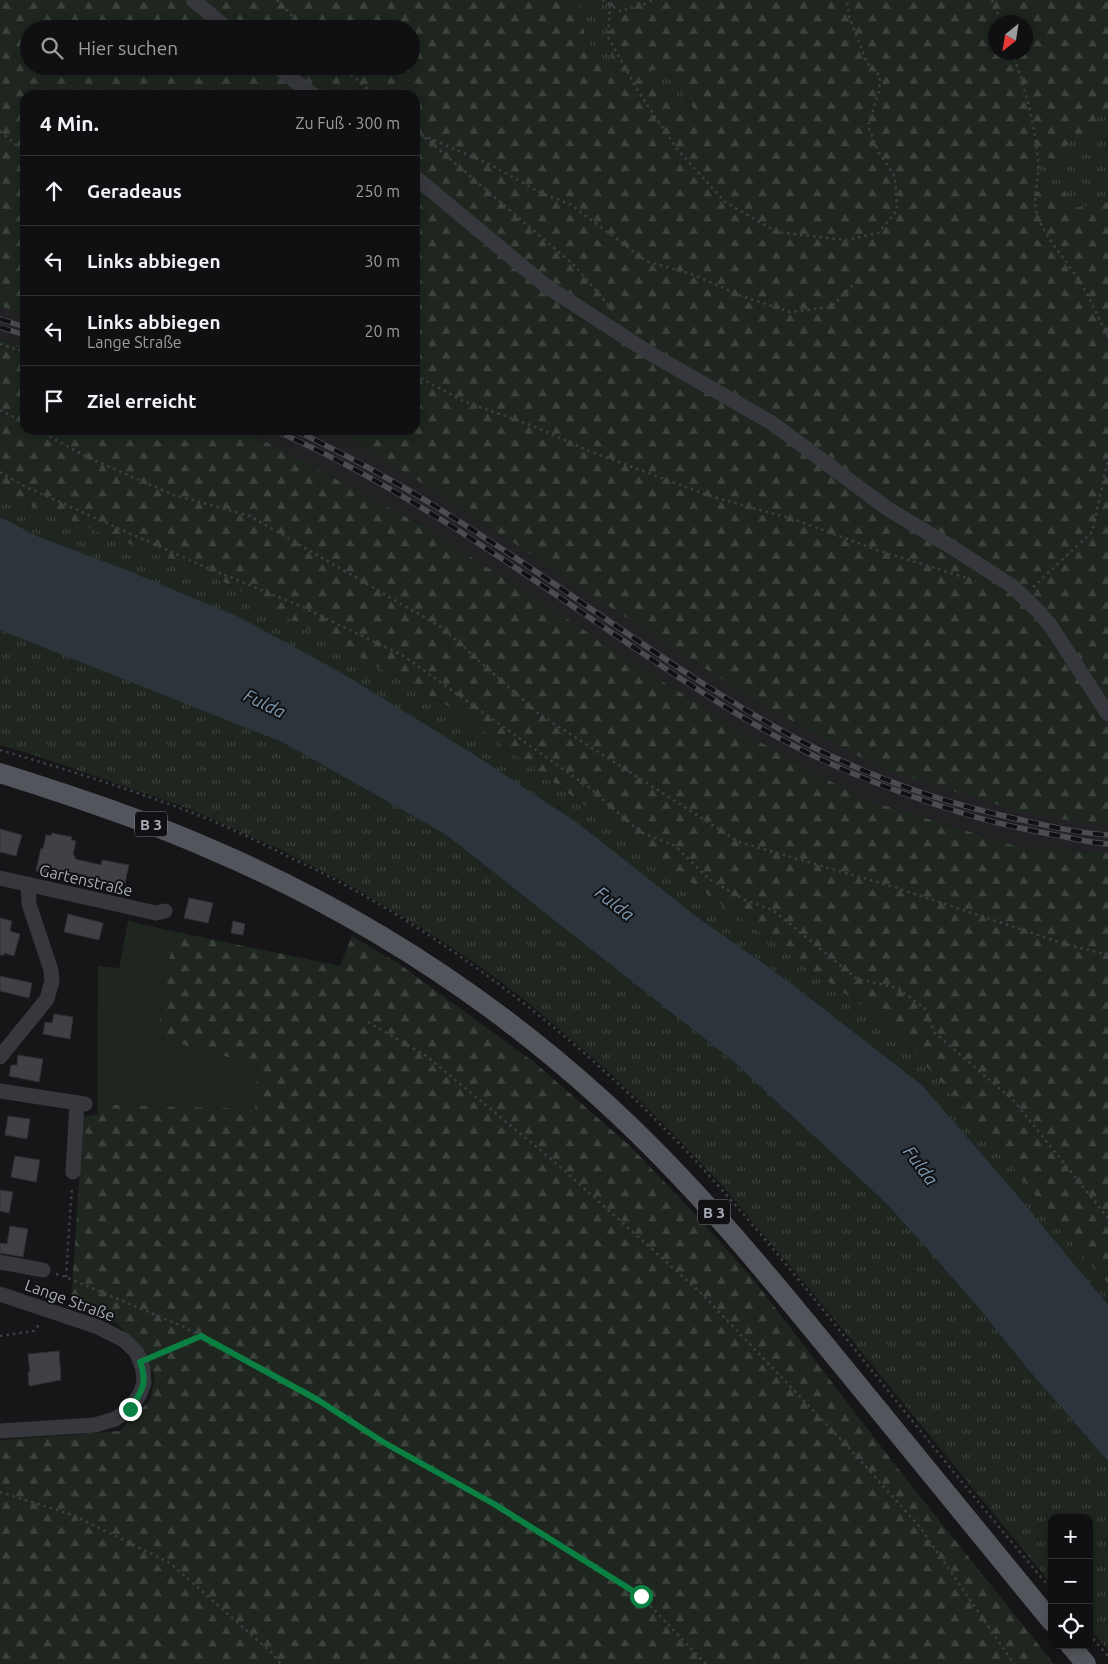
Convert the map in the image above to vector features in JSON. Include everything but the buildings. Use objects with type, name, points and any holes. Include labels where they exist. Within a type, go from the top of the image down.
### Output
[{"type":"main road","name":"B 3","points":[[0,773],[85,800],[166,830],[296,888],[386,939],[472,996],[557,1060],[640,1134],[716,1214],[1048,1617]]},
{"type":"main road","points":[[1073,1649],[1086,1664]]},
{"type":"street","points":[[193,0],[217,20]]},
{"type":"street","points":[[287,75],[307,90]]},
{"type":"street","points":[[420,181],[546,286],[650,354],[772,423],[888,509],[1012,586],[1050,625],[1108,714]]},
{"type":"street","name":"Gartenstraße","points":[[0,878],[156,913],[165,912]]},
{"type":"street","points":[[0,1057],[47,999],[52,981],[51,970],[29,904],[28,884]]},
{"type":"street","points":[[0,1091],[81,1104],[73,1172]]},
{"type":"street","points":[[0,1262],[43,1270]]},
{"type":"street","name":"Lange Straße","points":[[0,1294],[98,1327],[124,1340],[137,1353],[143,1369],[144,1383],[140,1394],[130,1409],[115,1419],[94,1425],[0,1431]]},
{"type":"path","points":[[277,0],[296,20]]},
{"type":"path","points":[[602,0],[620,11],[652,0]]},
{"type":"path","points":[[610,5],[608,37],[638,92],[677,149],[725,202],[777,232],[846,240],[878,232],[896,210],[894,177],[879,153],[868,126],[879,91],[880,76],[867,63],[849,16],[847,0]]},
{"type":"path","points":[[992,0],[998,15]]},
{"type":"path","points":[[1015,60],[1023,83],[1035,138],[1038,163],[1036,210],[1041,225],[1079,280],[1108,337]]},
{"type":"path","points":[[352,75],[369,90]]},
{"type":"path","points":[[0,131],[20,149]]},
{"type":"path","points":[[422,135],[489,164],[543,194],[570,204],[646,261],[694,275],[739,295],[790,312],[831,307],[858,280]]},
{"type":"path","points":[[422,135],[574,264],[619,317]]},
{"type":"path","points":[[0,344],[20,350]]},
{"type":"path","points":[[420,378],[463,402],[533,426],[589,451],[710,496],[796,520],[877,550],[979,582]]},
{"type":"path","points":[[0,410],[20,420]]},
{"type":"path","points":[[47,435],[87,457],[174,495],[250,516],[442,627],[539,714],[740,842],[894,888],[1065,944],[1108,955]]},
{"type":"path","points":[[1023,596],[1092,532],[1108,460]]},
{"type":"path","points":[[0,472],[26,487],[203,566],[298,605],[402,655],[591,789],[640,832],[674,845],[709,879],[745,900],[774,910],[857,979],[898,988],[926,1009],[935,1034],[1014,1101],[1108,1218]]},
{"type":"path","points":[[0,750],[109,784],[205,818],[266,845],[347,886],[393,913],[460,956],[510,993],[575,1046],[621,1087],[660,1123],[704,1170],[809,1292],[1048,1585]]},
{"type":"path","points":[[368,1022],[425,1055],[550,1158],[701,1293],[849,1448],[920,1527],[1014,1664]]},
{"type":"path","points":[[66,1277],[73,1172]]},
{"type":"path","points":[[43,1270],[66,1277],[184,1327],[318,1400],[383,1442],[494,1504],[641,1596],[706,1664]]},
{"type":"path","points":[[0,1336],[34,1331],[51,1311]]},
{"type":"path","points":[[140,1362],[201,1336]]},
{"type":"path","points":[[0,1492],[73,1515],[170,1563],[272,1653],[281,1664]]},
{"type":"path","points":[[1093,1639],[1108,1656]]},
{"type":"shaded area","points":[[0,306],[20,313],[20,346],[0,339]]},
{"type":"shaded area","points":[[253,435],[343,435],[443,496],[757,702],[881,768],[1108,827],[1108,853],[1016,846],[863,799],[738,730],[425,527]]},
{"type":"green space","points":[[0,0],[585,0],[579,6],[585,36],[617,86],[608,37],[620,11],[602,0],[1108,0],[1108,116],[1099,116],[1089,135],[1070,133],[1063,160],[1031,156],[1031,194],[1064,189],[1073,208],[1108,202],[1108,827],[1017,811],[881,768],[757,702],[443,496],[343,435],[420,435],[420,90],[20,90],[20,313],[0,306]],"holes":[[[661,64],[694,109],[678,115],[650,71]]]},
{"type":"green space","points":[[585,0],[602,0],[620,11],[608,37],[618,88],[585,36],[579,6]]},
{"type":"green space","points":[[661,64],[694,110],[678,116],[650,71]]},
{"type":"green space","points":[[1099,116],[1108,116],[1108,202],[1073,208],[1031,195],[1031,156]]},
{"type":"green space","points":[[0,339],[20,346],[20,435],[253,435],[425,527],[738,730],[863,799],[1016,846],[1108,853],[1108,1283],[1087,1261],[975,1119],[887,1024],[445,704],[211,575],[0,494]]},
{"type":"green space","points":[[0,494],[211,575],[445,704],[887,1024],[975,1119],[1087,1261],[1108,1283],[1108,1305],[1012,1189],[922,1085],[788,981],[696,916],[579,824],[0,517]]},
{"type":"green space","points":[[0,630],[135,682],[282,742],[445,834],[734,1062],[888,1205],[973,1301],[1026,1367],[1108,1461],[1108,1650],[1093,1633],[1093,1514],[1048,1514],[1048,1580],[727,1191],[672,1132],[607,1070],[526,1001],[485,970],[430,933],[346,883],[279,849],[190,809],[0,745]]},
{"type":"green space","points":[[128,921],[177,932],[163,979],[158,1038],[257,1065],[255,1109],[97,1104],[98,966],[119,968]]},
{"type":"green space","points":[[177,932],[340,966],[352,936],[399,964],[534,1062],[631,1147],[753,1279],[899,1470],[1054,1664],[0,1664],[0,1440],[120,1431],[150,1400],[155,1376],[138,1346],[117,1323],[71,1306],[83,1117],[98,1114],[97,1104],[255,1109],[257,1065],[158,1038],[163,979]]},
{"type":"water","name":"Fulda","points":[[0,517],[39,537],[124,569],[239,617],[342,673],[478,757],[579,824],[696,916],[788,981],[922,1085],[1012,1189],[1108,1305],[1108,1461],[1026,1367],[973,1301],[888,1205],[734,1062],[445,834],[282,742],[0,630]]},
{"type":"railway","points":[[0,319],[20,325]]},
{"type":"railway","points":[[0,327],[20,333]]},
{"type":"railway","points":[[285,435],[368,477],[458,530],[714,700],[777,737],[818,758],[880,785],[965,814],[1028,830],[1108,844]]},
{"type":"railway","points":[[305,435],[400,485],[428,502],[499,547],[685,672],[762,719],[826,754],[878,777],[958,804],[1048,826],[1108,835]]},
{"type":"route","points":[[130,1409],[140,1394],[144,1383],[143,1369],[140,1362],[201,1336],[318,1400],[383,1442],[494,1504],[641,1596]]}]
